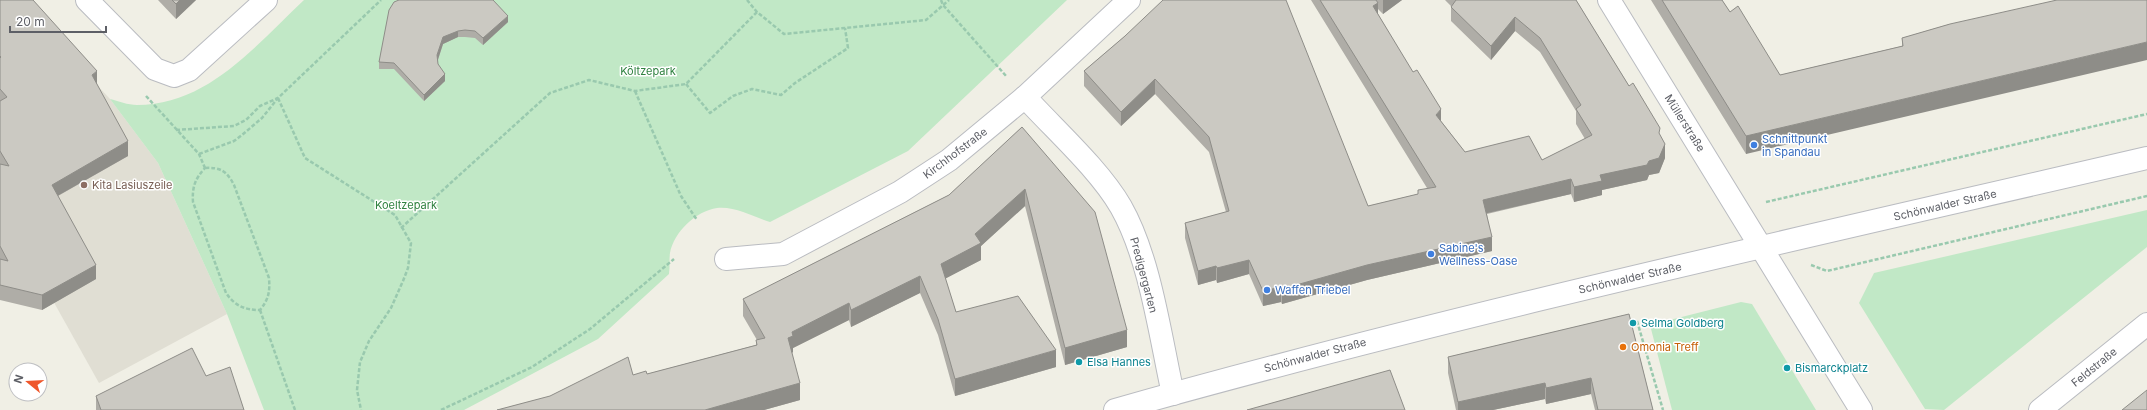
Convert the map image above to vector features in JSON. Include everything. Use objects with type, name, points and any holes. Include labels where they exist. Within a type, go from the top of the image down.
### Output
[{"type":"street","points":[[87,0],[154,69],[174,76],[189,70],[266,0]]},
{"type":"street","name":"Kirchhofstraße","points":[[726,259],[783,254],[900,192],[949,160],[1025,97],[1130,0]]},
{"type":"street","name":"Müllerstraße","points":[[1609,0],[1762,247]]},
{"type":"street","name":"Predigergarten","points":[[1025,97],[1105,183],[1121,207],[1136,239],[1148,281],[1172,394]]},
{"type":"street","name":"Schönwalder Straße","points":[[1115,410],[1389,336],[1762,247],[2147,158]]},
{"type":"street","points":[[1762,247],[1862,410]]},
{"type":"street","name":"Feldstraße","points":[[2040,410],[2147,324]]},
{"type":"path","points":[[199,154],[234,141],[262,118],[278,98],[382,0]]},
{"type":"path","points":[[747,0],[757,12],[784,34],[926,20],[949,0]]},
{"type":"path","points":[[941,0],[943,5],[1025,97]]},
{"type":"path","points":[[402,228],[550,93],[589,80],[635,91],[686,84],[757,12]]},
{"type":"path","points":[[686,84],[710,113],[733,96],[752,89],[781,95],[795,83],[848,48],[845,28]]},
{"type":"path","points":[[142,91],[199,154],[205,168]]},
{"type":"path","points":[[635,91],[681,196],[697,220]]},
{"type":"path","points":[[176,130],[234,126],[246,120],[260,106],[278,98]]},
{"type":"path","points":[[278,98],[305,158],[394,215],[411,243],[408,268],[391,308],[369,341],[360,362],[357,390],[360,410]]},
{"type":"path","points":[[1764,202],[2147,114]]},
{"type":"path","points":[[205,168],[220,168],[230,176],[234,184],[268,278],[270,290],[266,302],[260,310],[250,310],[233,303],[226,293],[193,202],[192,189],[196,178],[205,168]]},
{"type":"path","points":[[1827,271],[2147,196]]},
{"type":"path","points":[[441,410],[532,367],[590,329],[674,259]]},
{"type":"path","points":[[260,310],[295,410]]},
{"type":"path","points":[[1637,321],[1662,410]]},
{"type":"shaded area","name":"Kita Lasiuszeile","points":[[18,0],[110,99],[158,163],[227,314],[99,383],[0,206],[0,16]]},
{"type":"green space","name":"Koeltzepark","points":[[304,0],[1067,0],[908,151],[770,222],[744,212],[724,208],[717,208],[701,213],[681,230],[672,245],[669,274],[598,339],[464,410],[264,410],[227,314],[158,163],[110,99],[137,105],[163,102],[186,95],[208,84],[249,53]]},
{"type":"green space","points":[[2147,210],[2147,247],[1944,410],[1925,409],[1859,303],[1874,273]]},
{"type":"green space","points":[[1741,302],[1752,304],[1816,410],[1672,410],[1650,325]]},
{"type":"building","points":[[0,0],[33,0],[97,71],[92,75],[128,141],[52,185],[96,265],[42,295],[0,285],[0,259],[8,261],[0,246],[0,164],[9,166],[0,151],[0,101],[7,97],[0,89]]},
{"type":"building","points":[[172,0],[180,0],[176,4]]},
{"type":"building","points":[[399,0],[493,0],[508,16],[483,38],[475,31],[465,30],[443,37],[437,55],[438,64],[445,74],[424,95],[394,63],[379,62],[389,10],[394,2]]},
{"type":"building","points":[[1163,0],[1286,0],[1368,206],[1418,194],[1418,190],[1436,187],[1320,0],[1376,0],[1378,3],[1373,6],[1413,72],[1417,70],[1441,109],[1436,115],[1465,152],[1529,136],[1542,160],[1592,135],[1576,109],[1581,105],[1540,38],[1515,17],[1491,46],[1451,7],[1456,0],[1576,0],[1629,86],[1633,83],[1660,128],[1659,133],[1665,144],[1659,158],[1649,161],[1647,165],[1600,175],[1602,181],[1574,187],[1571,179],[1483,200],[1492,237],[1367,265],[1282,289],[1281,287],[1263,291],[1249,260],[1198,271],[1185,223],[1229,211],[1209,137],[1155,79],[1121,112],[1084,71],[1125,36]]},
{"type":"building","points":[[1662,0],[1722,0],[1730,12],[1738,6],[1780,75],[1903,46],[1902,38],[1950,24],[2057,0],[2147,0],[2147,42],[1746,136]]},
{"type":"building","points":[[1022,127],[1095,212],[1127,330],[1065,348],[1025,189],[975,234],[981,243],[941,264],[956,312],[1018,296],[1056,350],[955,379],[938,319],[920,276],[851,310],[849,303],[792,332],[793,336],[788,338],[800,383],[705,410],[497,410],[550,396],[628,357],[633,375],[646,371],[647,374],[757,345],[756,340],[765,338],[743,299],[949,195]]},
{"type":"building","points":[[1629,314],[1653,410],[1598,410],[1591,378],[1546,388],[1545,383],[1458,402],[1448,357]]},
{"type":"building","points":[[192,348],[206,376],[230,367],[244,410],[101,410],[96,396]]},
{"type":"building","points":[[1390,370],[1405,410],[1247,410]]},
{"type":"building","points":[[2147,390],[2147,410],[2122,410]]},
{"type":"place","name":"Schnittpunkt in Spandau","points":[[1754,145]]},
{"type":"place","name":"Kita Lasiuszeile","points":[[84,185]]},
{"type":"place","name":"Sabine's Wellness-Oase","points":[[1431,254]]},
{"type":"place","name":"Waffen Triebel","points":[[1267,290]]},
{"type":"place","name":"Selma Goldberg","points":[[1633,323]]},
{"type":"place","name":"Omonia Treff","points":[[1623,347]]},
{"type":"place","name":"Elsa Hannes","points":[[1079,362]]},
{"type":"place","name":"Bismarckplatz","points":[[1787,368]]},
{"type":"park label","name":"Költzepark","points":[[648,71]]}]
